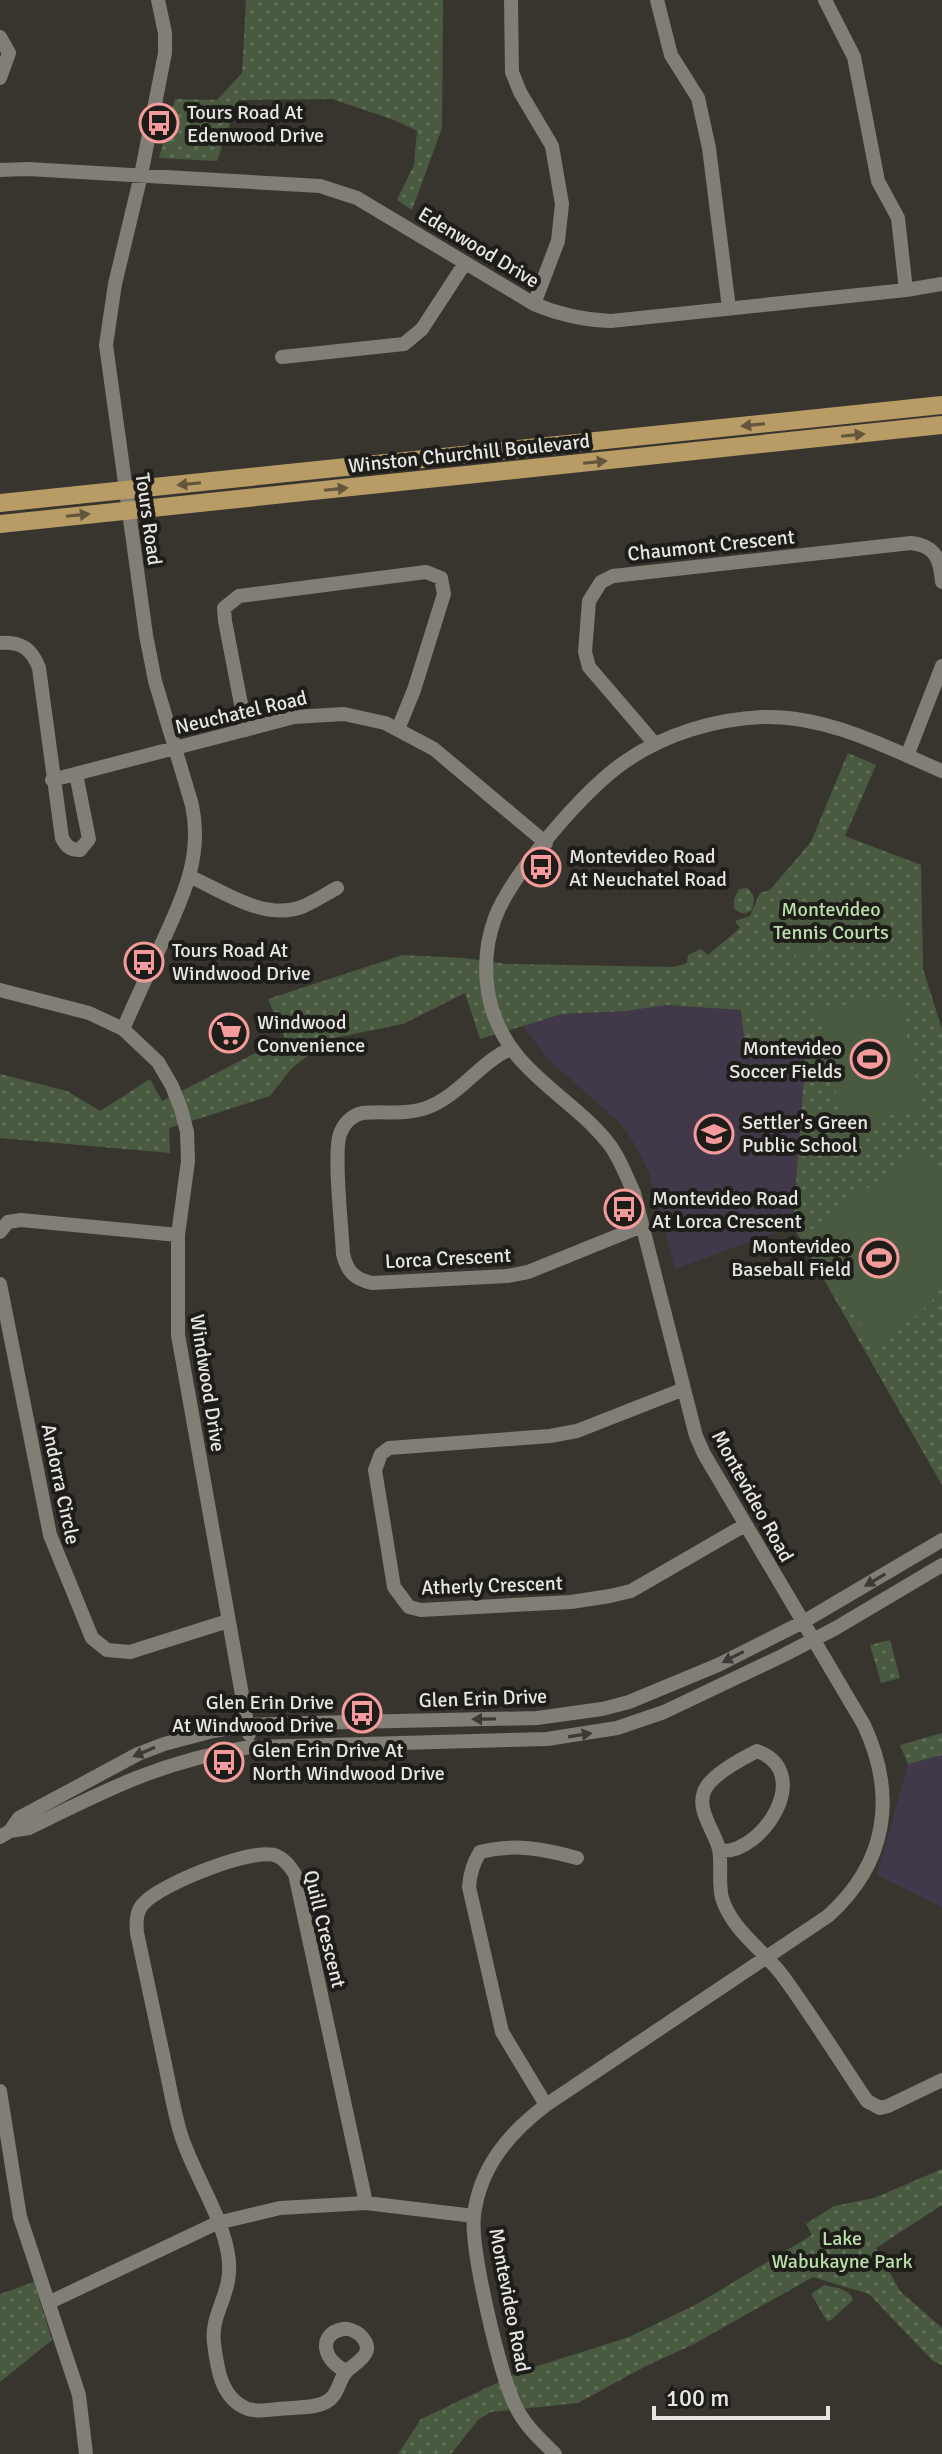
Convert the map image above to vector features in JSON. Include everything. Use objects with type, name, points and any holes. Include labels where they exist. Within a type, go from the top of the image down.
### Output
[{"type":"main road","name":"Winston Churchill Boulevard","points":[[0,503],[942,405]]},
{"type":"main road","name":"Winston Churchill Boulevard","points":[[0,524],[942,425]]},
{"type":"street","name":"Tours Road","points":[[123,1029],[191,877],[196,824],[155,681],[124,490],[106,345],[115,284],[165,53],[165,33],[158,0]]},
{"type":"street","points":[[511,0],[512,72],[520,92],[552,146],[562,204],[558,241],[534,304]]},
{"type":"street","points":[[657,0],[671,55],[698,98],[709,148],[729,308]]},
{"type":"street","points":[[825,0],[854,57],[878,181],[898,218],[906,290]]},
{"type":"street","points":[[0,37],[9,53],[0,78]]},
{"type":"street","name":"Edenwood Drive","points":[[0,170],[320,186],[357,198],[534,304],[562,315],[611,321],[942,284]]},
{"type":"street","points":[[282,357],[404,344],[422,329],[465,263]]},
{"type":"street","name":"Chaumont Crescent","points":[[655,744],[589,667],[584,640],[589,601],[601,582],[613,576],[911,543],[924,544],[934,551],[942,582]]},
{"type":"street","points":[[246,730],[225,621],[224,608],[231,601],[239,596],[426,572],[441,578],[444,594],[414,690],[398,729]]},
{"type":"street","points":[[0,643],[24,645],[34,655],[39,668],[62,838],[66,846],[80,850],[89,839],[89,831],[76,774]]},
{"type":"street","points":[[907,756],[942,666]]},
{"type":"street","name":"Neuchatel Road","points":[[52,780],[294,717],[321,714],[367,717],[398,729],[434,749],[546,843]]},
{"type":"street","name":"Montevideo Road","points":[[555,2454],[529,2428],[508,2391],[478,2262],[474,2216],[494,2157],[523,2123],[546,2105],[828,1916],[846,1900],[871,1860],[882,1814],[883,1788],[876,1751],[864,1725],[704,1454],[684,1389],[634,1193],[609,1144],[526,1068],[510,1049],[496,1021],[487,983],[488,943],[494,919],[506,895],[599,782],[655,744],[697,728],[764,717],[798,720],[833,728],[942,771]]},
{"type":"street","points":[[191,877],[263,909],[277,911],[303,906],[337,888]]},
{"type":"street","name":"Windwood Drive","points":[[0,990],[89,1013],[123,1029],[158,1062],[181,1109],[187,1132],[188,1161],[178,1235],[178,1335],[250,1747]]},
{"type":"street","name":"Lorca Crescent","points":[[510,1049],[495,1055],[445,1097],[428,1107],[362,1113],[355,1115],[345,1125],[338,1142],[343,1254],[351,1275],[372,1283],[507,1276],[546,1267],[642,1226]]},
{"type":"street","points":[[0,1232],[8,1222],[21,1220],[178,1235]]},
{"type":"street","name":"Andorra Circle","points":[[0,1284],[50,1535],[92,1638],[107,1650],[130,1652],[228,1621]]},
{"type":"street","name":"Atherly Crescent","points":[[684,1389],[577,1431],[550,1436],[389,1448],[381,1454],[375,1470],[394,1587],[409,1607],[421,1610],[593,1600],[631,1591],[745,1525]]},
{"type":"street","name":"Glen Erin Drive","points":[[5,1834],[19,1818],[138,1754],[187,1737],[248,1725],[537,1718],[602,1709],[672,1685],[803,1622],[942,1540]]},
{"type":"street","name":"Glen Erin Drive","points":[[5,1834],[29,1828],[116,1785],[168,1765],[193,1757],[250,1747],[547,1739],[605,1730],[664,1712],[813,1640],[942,1565]]},
{"type":"street","points":[[720,1851],[734,1850],[760,1833],[776,1810],[784,1790],[783,1777],[777,1764],[766,1754],[757,1751],[707,1786],[704,1812],[720,1851],[718,1865],[723,1899],[747,1941],[783,1976],[873,2106],[888,2106],[942,2080]]},
{"type":"street","points":[[546,2105],[502,2032],[469,1878],[480,1852],[495,1848],[537,1847],[577,1858]]},
{"type":"street","name":"Quill Crescent","points":[[347,2371],[336,2393],[327,2402],[315,2406],[252,2410],[232,2398],[223,2387],[214,2342],[215,2321],[230,2275],[228,2251],[181,2135],[136,1922],[144,1903],[181,1879],[261,1854],[276,1855],[288,1863],[295,1874],[366,2203]]},
{"type":"street","points":[[0,2091],[20,2217],[79,2395],[86,2454]]},
{"type":"street","points":[[50,2302],[217,2223],[280,2208],[366,2203],[474,2216]]},
{"type":"shaded area","name":"Settler's Green Public School","points":[[666,1005],[741,1010],[745,1045],[806,1049],[793,1226],[675,1269],[649,1172],[634,1143],[621,1124],[548,1059],[522,1025],[562,1014],[626,1011]]},
{"type":"shaded area","points":[[942,1755],[942,1907],[877,1875],[908,1764]]},
{"type":"green space","points":[[246,0],[443,0],[442,128],[412,210],[397,200],[414,165],[417,131],[332,99],[238,100],[217,161],[159,158],[175,99],[217,100],[242,73]]},
{"type":"green space","name":"Montevideo Tennis Courts","points":[[848,753],[876,765],[845,836],[921,865],[923,969],[942,1029],[942,1485],[793,1226],[806,1049],[745,1045],[741,1010],[666,1005],[626,1011],[562,1014],[480,1039],[465,993],[403,1024],[329,1039],[291,1069],[270,1096],[169,1128],[170,1153],[0,1138],[0,1074],[67,1091],[100,1111],[150,1079],[162,1101],[285,1038],[268,999],[403,955],[507,964],[674,967],[687,963],[688,955],[701,949],[708,955],[740,928],[735,921],[750,916],[760,893],[770,890],[811,842]]},
{"type":"green space","points":[[865,881],[883,918],[866,927],[848,890]]},
{"type":"green space","points":[[747,888],[753,895],[752,910],[738,912],[734,908],[734,899],[739,889]]},
{"type":"green space","points":[[842,892],[860,929],[843,938],[825,901]]},
{"type":"green space","points":[[820,903],[838,940],[821,949],[803,912]]},
{"type":"green space","points":[[797,915],[815,952],[798,960],[780,923]]},
{"type":"green space","name":"Montevideo Soccer Fields","points":[[898,994],[922,1108],[843,1127],[818,1010]]},
{"type":"green space","name":"Montevideo Baseball Field","points":[[923,1148],[942,1176],[942,1280],[935,1297],[917,1316],[874,1346],[801,1237]]},
{"type":"green space","points":[[890,1640],[900,1678],[881,1683],[870,1645]]},
{"type":"green space","points":[[942,1733],[942,1755],[908,1764],[900,1745]]},
{"type":"green space","name":"Lake Wabukayne Park","points":[[942,2169],[942,2205],[876,2248],[900,2291],[942,2328],[942,2365],[933,2361],[869,2294],[813,2277],[694,2344],[578,2403],[491,2412],[478,2420],[451,2454],[398,2454],[421,2419],[522,2371],[629,2337],[697,2304],[812,2235],[806,2224],[834,2206],[874,2198]]},
{"type":"green space","points":[[34,2282],[52,2340],[0,2382],[0,2294]]},
{"type":"green space","points":[[824,2285],[845,2291],[853,2300],[827,2321],[811,2294]]},
{"type":"place","name":"Tours Road At Edenwood Drive","points":[[159,123]]},
{"type":"place","name":"Montevideo Road At Neuchatel Road","points":[[541,867]]},
{"type":"place","name":"Tours Road At Windwood Drive","points":[[144,962]]},
{"type":"place","name":"Windwood Convenience","points":[[229,1033]]},
{"type":"place","name":"Montevideo Soccer Fields","points":[[870,1059]]},
{"type":"place","name":"Settler's Green Public School","points":[[714,1134]]},
{"type":"place","name":"Montevideo Road At Lorca Crescent","points":[[624,1209]]},
{"type":"place","name":"Montevideo Baseball Field","points":[[879,1258]]},
{"type":"place","name":"Glen Erin Drive At Windwood Drive","points":[[362,1713]]},
{"type":"place","name":"Glen Erin Drive At North Windwood Drive","points":[[224,1762]]}]
